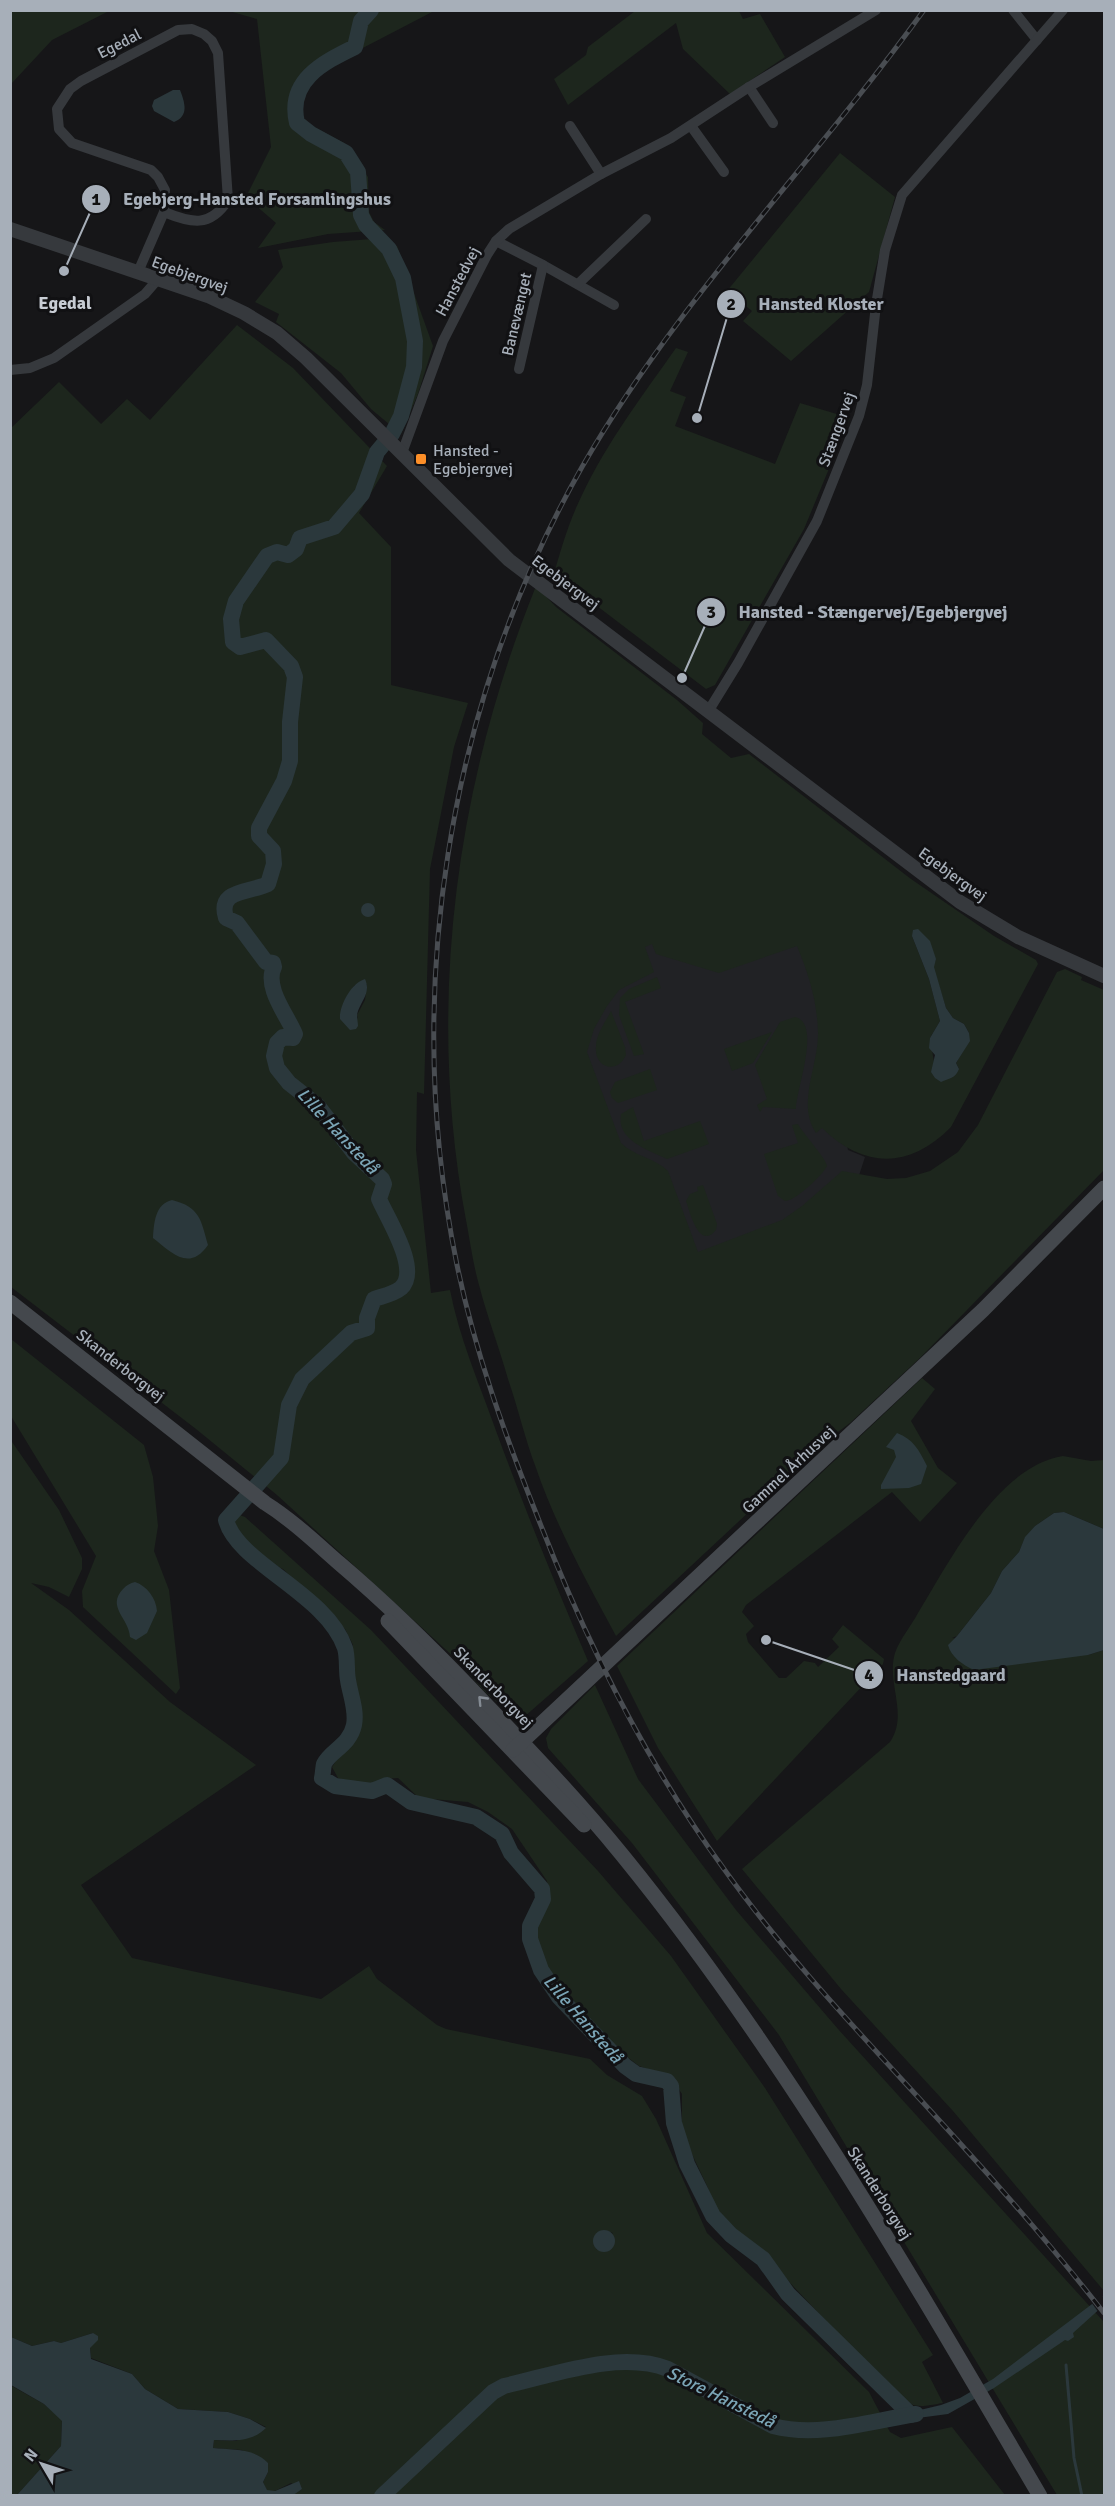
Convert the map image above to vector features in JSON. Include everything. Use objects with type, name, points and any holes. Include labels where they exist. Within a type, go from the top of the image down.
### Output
[{"type":"main road","name":"Gammel Århusvej","points":[[1083,1209],[1104,1183]]},
{"type":"main road","name":"Gammel Århusvej","points":[[517,1746],[983,1310],[1104,1188]]},
{"type":"main road","name":"Skanderborgvej","points":[[10,1302],[263,1501],[287,1517],[393,1612],[517,1746],[672,1921],[800,2099],[866,2202],[1040,2496]]},
{"type":"street","name":"Hanstedvej","points":[[398,449],[443,341],[496,241],[509,228],[601,174],[691,126],[749,87],[876,10]]},
{"type":"street","points":[[1013,10],[1036,40]]},
{"type":"street","name":"Stængervej","points":[[709,710],[738,663],[817,521],[859,416],[867,385],[885,250],[902,195],[1063,10]]},
{"type":"street","name":"Egedal","points":[[138,272],[164,212],[165,190],[152,170],[72,143],[59,129],[57,109],[70,89],[104,67],[178,30],[192,30],[204,34],[212,41],[218,53],[228,200],[212,217],[197,222],[180,219],[164,212]]},
{"type":"street","points":[[749,87],[772,123]]},
{"type":"street","points":[[570,126],[601,174]]},
{"type":"street","points":[[691,126],[724,172]]},
{"type":"street","points":[[578,284],[646,219]]},
{"type":"street","name":"Egebjergvej","points":[[10,228],[208,296],[244,313],[277,333],[306,358],[509,560],[960,902],[1018,937],[1104,976]]},
{"type":"street","name":"Banevænget","points":[[496,241],[614,305]]},
{"type":"street","name":"Banevænget","points":[[519,369],[543,265]]},
{"type":"street","points":[[10,370],[30,368],[54,358],[145,294],[158,279]]},
{"type":"shaded area","points":[[11,10],[109,11],[52,40],[11,84]]},
{"type":"shaded area","points":[[229,11],[434,11],[332,64],[318,76],[309,88],[298,111],[303,121],[344,143],[368,177],[369,212],[374,222],[385,230],[328,234],[258,248],[276,223],[246,197],[271,147],[257,19]]},
{"type":"shaded area","points":[[635,11],[739,11],[743,19],[760,14],[785,57],[730,94],[683,49],[676,23],[568,105],[554,79],[586,55],[588,47]]},
{"type":"shaded area","points":[[173,90],[180,90],[184,109],[182,116],[174,122],[154,111],[152,106],[154,100]]},
{"type":"shaded area","points":[[840,153],[895,197],[869,292],[791,361],[743,321],[752,311],[727,291]]},
{"type":"shaded area","points":[[372,239],[397,246],[433,346],[418,394],[401,434],[371,409],[341,373],[276,322],[279,314],[255,302],[283,267],[278,250]]},
{"type":"shaded area","points":[[237,325],[293,368],[387,466],[359,513],[391,547],[391,685],[468,703],[454,747],[430,869],[424,1094],[417,1092],[416,1150],[431,1293],[450,1290],[464,1342],[506,1458],[588,1661],[524,1717],[513,1716],[483,1690],[456,1659],[277,1495],[196,1429],[11,1287],[10,429],[59,382],[101,424],[127,399],[150,420]],"holes":[[[367,984],[365,1000],[357,1015],[358,1019],[345,999],[355,985]]]},
{"type":"shaded area","points":[[676,348],[688,352],[670,391],[686,397],[675,426],[775,464],[800,403],[850,418],[804,529],[715,685],[706,689],[576,590],[553,577],[569,525],[592,475],[626,419]]},
{"type":"shaded area","points":[[536,586],[556,607],[677,700],[703,723],[702,734],[731,758],[749,754],[911,879],[994,936],[1036,960],[1038,964],[951,1127],[919,1151],[903,1157],[887,1159],[870,1157],[854,1151],[822,1128],[816,1133],[810,1121],[808,1097],[818,1032],[812,988],[797,946],[719,973],[656,954],[652,944],[645,947],[654,972],[619,990],[594,1029],[587,1052],[621,1143],[668,1171],[698,1252],[782,1220],[802,1206],[842,1171],[887,1179],[906,1178],[930,1171],[958,1152],[978,1125],[1057,972],[1065,969],[1082,977],[1081,980],[1104,990],[1104,1170],[921,1357],[850,1423],[796,1468],[616,1636],[562,1532],[528,1446],[473,1261],[454,1140],[449,1059],[449,979],[456,898],[468,818],[485,739],[508,662]],"holes":[[[912,936],[936,959],[933,967],[946,1008],[953,1018],[964,1024],[969,1033],[969,1041],[956,1063],[959,1069],[934,1062],[930,1038],[940,1021],[929,979]]]},
{"type":"shaded area","points":[[561,817],[799,920],[848,1150],[865,1157],[852,1197],[697,1280],[611,1148],[572,1053]]},
{"type":"shaded area","points":[[368,903],[373,905],[375,910],[373,915],[368,917],[363,915],[361,910],[363,905]]},
{"type":"shaded area","points":[[918,929],[930,941],[936,959],[934,967],[946,1008],[953,1018],[964,1024],[969,1033],[970,1041],[956,1063],[959,1069],[956,1075],[941,1082],[931,1072],[935,1055],[929,1048],[930,1038],[940,1021],[929,979],[912,936],[913,930]]},
{"type":"shaded area","points":[[657,977],[661,988],[625,1002],[644,1054],[634,1056],[619,1015],[620,998],[629,989]]},
{"type":"shaded area","points":[[365,979],[367,988],[357,1013],[358,1026],[350,1030],[340,1019],[340,1014],[351,990]]},
{"type":"shaded area","points":[[611,1011],[626,1055],[618,1065],[612,1067],[603,1064],[596,1054],[599,1033]]},
{"type":"shaded area","points":[[795,1017],[803,1022],[807,1031],[806,1058],[796,1109],[763,1107],[760,1112],[757,1105],[767,1099],[755,1065],[780,1022]]},
{"type":"shaded area","points":[[772,1032],[753,1063],[732,1071],[724,1049]]},
{"type":"shaded area","points":[[650,1069],[657,1090],[618,1103],[612,1098],[610,1092],[615,1082]]},
{"type":"shaded area","points":[[633,1107],[644,1141],[700,1121],[709,1144],[667,1159],[651,1152],[635,1143],[623,1131],[621,1114]]},
{"type":"shaded area","points":[[798,1124],[827,1166],[808,1187],[785,1201],[778,1196],[764,1154],[798,1143],[792,1125]]},
{"type":"shaded area","points":[[703,1185],[717,1224],[716,1230],[705,1236],[696,1228],[686,1201],[690,1194],[698,1191],[697,1187]]},
{"type":"shaded area","points":[[172,1200],[188,1206],[201,1222],[208,1245],[194,1257],[187,1259],[180,1257],[153,1238],[155,1220],[159,1210],[166,1202]]},
{"type":"shaded area","points":[[11,1339],[144,1445],[153,1477],[158,1526],[154,1551],[169,1590],[180,1688],[176,1694],[83,1607],[82,1591],[96,1556],[11,1416]]},
{"type":"shaded area","points":[[922,1378],[935,1389],[911,1421],[938,1468],[957,1483],[920,1522],[892,1492],[746,1605],[742,1612],[754,1626],[746,1634],[748,1642],[779,1678],[786,1678],[804,1661],[815,1663],[818,1667],[839,1647],[832,1639],[843,1625],[884,1659],[883,1664],[717,1841],[658,1748],[617,1666]]},
{"type":"shaded area","points":[[897,1433],[907,1438],[915,1446],[927,1466],[921,1484],[909,1488],[881,1489],[896,1457],[894,1450],[886,1447]]},
{"type":"shaded area","points":[[10,1439],[59,1510],[82,1558],[82,1569],[69,1597],[49,1587],[31,1583],[69,1610],[170,1702],[256,1765],[81,1885],[132,1958],[321,1999],[369,1966],[377,1979],[437,2025],[446,2029],[590,2059],[607,2075],[642,2096],[656,2119],[707,2233],[869,2392],[890,2432],[901,2438],[952,2427],[1005,2495],[292,2495],[302,2489],[291,2483],[275,2491],[267,2491],[263,2482],[268,2472],[242,2450],[213,2448],[214,2440],[236,2441],[266,2427],[228,2412],[178,2409],[145,2389],[132,2374],[91,2358],[93,2333],[61,2343],[54,2341],[32,2346],[11,2337]],"holes":[[[603,2230],[613,2233],[597,2250],[594,2244]]]},
{"type":"shaded area","points":[[1063,1456],[1091,1461],[1104,1460],[1104,1529],[1064,1512],[1054,1513],[1035,1526],[1025,1538],[1019,1552],[1002,1571],[991,1593],[957,1636],[952,1638],[1088,1655],[1104,1650],[1104,2291],[953,2111],[841,1989],[742,1869],[890,1742],[898,1720],[893,1676],[895,1653],[945,1568],[978,1519],[1017,1478],[1039,1464]]},
{"type":"shaded area","points":[[1064,1512],[1104,1529],[1104,1650],[1088,1655],[974,1670],[962,1663],[955,1657],[948,1645],[991,1593],[1002,1571],[1019,1552],[1025,1537],[1035,1526],[1054,1513]]},
{"type":"shaded area","points":[[237,1514],[245,1517],[371,1630],[598,1871],[671,1956],[765,2088],[933,2355],[922,2362],[943,2403],[918,2406],[896,2395],[777,2269],[716,2210],[682,2133],[682,2094],[671,2077],[639,2066],[618,2050],[570,2003],[544,1968],[536,1946],[536,1923],[549,1896],[547,1881],[512,1829],[488,1812],[468,1802],[419,1798],[398,1778],[384,1779],[367,1788],[338,1778],[332,1767],[352,1737],[359,1715],[352,1679],[353,1645],[345,1629],[283,1569],[261,1556],[239,1537],[231,1523]]},
{"type":"shaded area","points":[[135,1582],[150,1593],[157,1611],[147,1633],[136,1640],[130,1637],[129,1630],[117,1607],[118,1595],[129,1584]]},
{"type":"shaded area","points":[[595,1685],[638,1779],[736,1910],[838,2029],[1104,2322],[1104,2495],[1057,2495],[779,2035],[632,1843],[548,1748],[546,1738],[551,1729]]},
{"type":"shaded area","points":[[604,2230],[612,2233],[615,2241],[612,2249],[604,2252],[596,2249],[593,2241],[596,2233]]},
{"type":"shaded area","points":[[1104,2295],[1104,2305],[1073,2333],[1074,2337],[1068,2341],[1065,2340],[994,2388],[948,2414],[895,2421],[895,2413],[902,2411],[894,2403],[898,2399],[909,2407],[920,2410],[960,2398],[993,2379]]},
{"type":"shaded area","points":[[93,2333],[98,2336],[98,2340],[90,2348],[91,2359],[132,2374],[145,2389],[178,2409],[228,2412],[250,2419],[266,2428],[249,2438],[214,2440],[213,2448],[250,2452],[262,2458],[268,2463],[268,2472],[263,2482],[267,2490],[275,2491],[299,2481],[302,2489],[292,2496],[17,2495],[61,2446],[62,2421],[44,2404],[11,2385],[11,2337],[32,2346],[54,2341],[61,2343]]},
{"type":"shaded area","points":[[10,2385],[44,2404],[62,2420],[61,2446],[17,2495],[11,2495]]},
{"type":"pier","points":[[1101,2294],[1104,2298],[1104,2309],[1099,2313],[1091,2302]]},
{"type":"waterway","name":"Lille Hanstedå","points":[[371,10],[361,21],[355,47],[310,75],[302,85],[295,108],[297,123],[311,134],[346,153],[358,172],[361,215],[366,225],[389,249],[403,278],[415,341],[414,367],[401,416],[392,434],[377,452],[362,494],[334,527],[300,538],[296,549],[288,555],[277,552],[267,556],[236,601],[231,619],[233,642],[240,647],[266,640],[291,666],[295,677],[290,722],[290,761],[284,781],[259,828],[259,836],[273,851],[274,864],[268,884],[230,897],[224,909],[226,918],[237,923],[266,962],[273,963],[274,992],[295,1034],[293,1038],[283,1037],[277,1043],[274,1056],[277,1068],[289,1083],[318,1106],[354,1153],[382,1179],[384,1184],[379,1199],[405,1257],[406,1280],[398,1290],[374,1299],[367,1318],[367,1328],[351,1333],[302,1379],[289,1405],[281,1458],[226,1520],[234,1536],[247,1551],[320,1611],[335,1629],[345,1648],[347,1676],[354,1708],[354,1725],[348,1738],[327,1759],[322,1778],[335,1786],[372,1791],[387,1785],[411,1802],[476,1817],[502,1834],[511,1853],[542,1889],[543,1899],[530,1926],[530,1939],[541,1970],[559,1997],[625,2066],[636,2074],[667,2081],[671,2086],[674,2123],[687,2164],[713,2216],[731,2235],[763,2259],[788,2294],[911,2415]]},
{"type":"waterway","name":"Store Hanstedå","points":[[382,2496],[493,2392],[504,2386],[586,2366],[629,2362],[668,2369],[773,2426],[790,2429],[844,2427],[916,2414]]},
{"type":"waterway","points":[[1066,2365],[1074,2458],[1082,2496]]},
{"type":"railway","points":[[924,10],[837,123],[702,290],[660,347],[619,406],[582,467],[535,559],[497,655],[468,754],[448,855],[437,958],[434,1061],[441,1163],[464,1297],[482,1361],[514,1456],[576,1610],[619,1700],[643,1743],[695,1828],[779,1940],[837,2008],[1014,2204],[1104,2313]]},
{"type":"place","name":"Egebjerg-Hansted Forsamlingshus","points":[[64,271]]},
{"type":"place","name":"Hansted Kloster","points":[[697,418]]},
{"type":"place","name":"Hansted - Egebjergvej","points":[[421,459]]},
{"type":"place","name":"Hansted - Stængervej/Egebjergvej","points":[[682,678]]},
{"type":"place","name":"Hanstedgaard","points":[[766,1640]]},
{"type":"district","name":"Egedal","points":[[65,303]]}]
